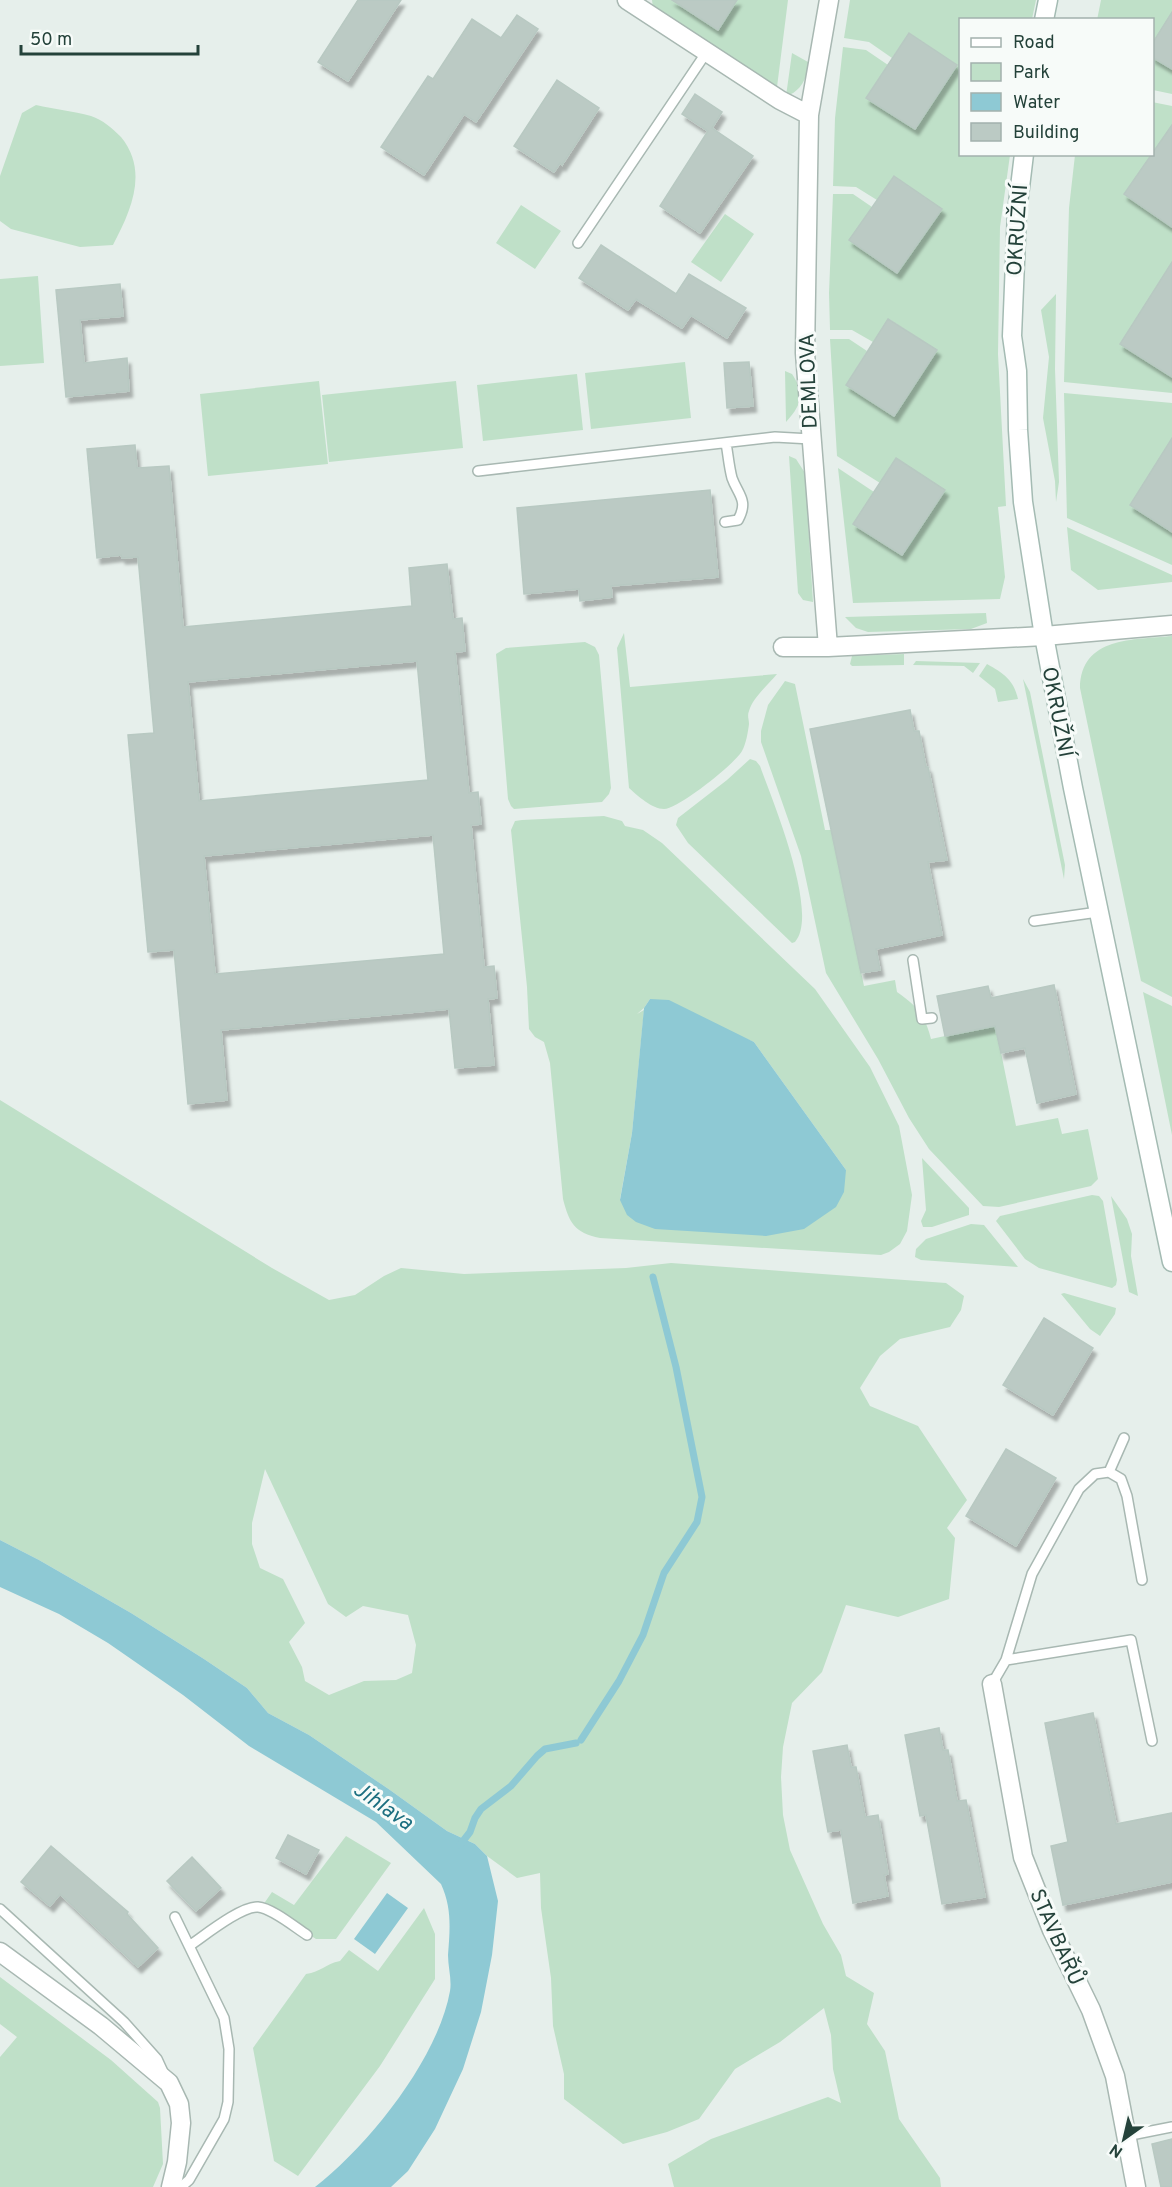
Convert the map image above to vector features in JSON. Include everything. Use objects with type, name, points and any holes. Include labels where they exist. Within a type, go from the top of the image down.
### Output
[{"type":"street","points":[[627,0],[780,100],[809,115]]},
{"type":"street","name":"DEMLOVA","points":[[828,647],[805,354],[809,115],[829,0]]},
{"type":"street","points":[[1044,18],[1048,0]]},
{"type":"street","name":"OKRUŽNÍ","points":[[1024,156],[1017,212],[1012,336],[1017,371],[1017,430],[1023,502],[1044,636],[1098,912],[1170,1255]]},
{"type":"street","points":[[783,647],[828,647],[1044,636],[1172,625]]},
{"type":"street","name":"STAVBAŘŮ","points":[[992,1684],[1023,1857],[1038,1897],[1091,2010],[1108,2054],[1115,2076],[1136,2187]]},
{"type":"street","points":[[0,1952],[101,2026],[169,2083],[179,2104],[181,2123],[177,2162],[171,2187]]},
{"type":"lane","points":[[578,243],[706,53]]},
{"type":"lane","points":[[478,471],[775,437],[811,439]]},
{"type":"lane","points":[[725,522],[738,520],[742,498],[732,479],[726,443]]},
{"type":"lane","points":[[1034,921],[1098,912]]},
{"type":"lane","points":[[913,960],[922,1019],[932,1018]]},
{"type":"lane","points":[[1109,1472],[1124,1438]]},
{"type":"lane","points":[[992,1684],[1005,1660],[1032,1574],[1079,1489],[1095,1474],[1109,1472],[1121,1479],[1127,1496],[1142,1580]]},
{"type":"lane","points":[[1005,1660],[1131,1640],[1152,1741]]},
{"type":"lane","points":[[189,1946],[242,1911],[258,1907],[270,1911],[307,1935]]},
{"type":"lane","points":[[0,1909],[124,2022],[157,2059],[169,2083]]},
{"type":"lane","points":[[175,1917],[224,2018],[229,2049],[228,2102],[224,2119],[205,2155],[182,2187]]},
{"type":"lane","points":[[1126,2136],[1172,2127]]},
{"type":"green space","points":[[652,0],[672,0],[718,30],[737,0],[788,0],[776,95],[653,8]]},
{"type":"green space","points":[[850,0],[1036,0],[1032,18],[959,18],[959,156],[1010,156],[1000,227],[998,354],[1006,506],[998,507],[1005,577],[1000,599],[853,603],[838,468],[874,492],[854,524],[902,555],[944,490],[880,483],[837,456],[830,339],[849,339],[867,351],[846,385],[894,416],[937,350],[889,319],[873,342],[852,330],[830,330],[829,293],[833,194],[853,194],[872,207],[850,240],[897,273],[941,209],[894,176],[877,200],[856,187],[833,186],[835,118],[843,47],[866,50],[888,65],[866,98],[915,129],[957,65],[909,33],[892,58],[869,42],[844,38]]},
{"type":"green space","points":[[1101,0],[1172,0],[1172,94],[1154,90],[1154,18],[1097,18]]},
{"type":"green space","points":[[792,53],[808,62],[808,68],[800,87],[786,96]]},
{"type":"green space","points":[[1154,102],[1172,106],[1172,132],[1154,151]]},
{"type":"green space","points":[[36,105],[91,116],[118,134],[129,150],[136,177],[134,191],[126,219],[113,245],[80,247],[11,229],[0,221],[0,176],[22,113]]},
{"type":"green space","points":[[1075,156],[1151,156],[1124,194],[1172,227],[1172,285],[1162,279],[1120,344],[1168,375],[1172,370],[1172,393],[1064,382],[1069,208]]},
{"type":"green space","points":[[521,205],[561,231],[535,269],[496,243]]},
{"type":"green space","points":[[725,214],[754,234],[721,282],[691,262]]},
{"type":"green space","points":[[38,276],[44,363],[0,366],[0,279]]},
{"type":"green space","points":[[1056,294],[1055,369],[1059,482],[1056,502],[1055,481],[1043,418],[1049,357],[1041,310]]},
{"type":"green space","points":[[685,362],[691,418],[591,429],[585,373]]},
{"type":"green space","points":[[785,371],[792,374],[800,393],[796,410],[786,422]]},
{"type":"green space","points":[[577,374],[583,430],[483,441],[477,385]]},
{"type":"green space","points":[[319,381],[328,464],[208,476],[200,394]]},
{"type":"green space","points":[[456,381],[463,448],[329,462],[322,395]]},
{"type":"green space","points":[[1064,393],[1172,403],[1172,439],[1130,505],[1172,532],[1172,565],[1067,518]]},
{"type":"green space","points":[[789,456],[796,459],[805,473],[813,602],[803,600],[798,593]]},
{"type":"green space","points":[[1067,527],[1172,575],[1172,582],[1098,590],[1071,570]]},
{"type":"green space","points":[[986,613],[987,623],[971,629],[868,632],[856,628],[845,617]]},
{"type":"green space","points":[[624,633],[630,687],[777,674],[751,706],[748,714],[746,741],[737,757],[693,794],[664,809],[650,804],[629,788],[617,648]]},
{"type":"green space","points":[[1172,636],[1172,997],[1141,981],[1080,688],[1083,671],[1089,658],[1100,650],[1126,640]]},
{"type":"green space","points":[[585,642],[595,647],[599,655],[611,788],[609,794],[602,802],[514,809],[508,799],[496,654],[506,648]]},
{"type":"green space","points":[[904,654],[904,665],[852,666],[850,664],[852,656]]},
{"type":"green space","points":[[916,661],[980,663],[973,673],[964,666],[913,665]]},
{"type":"green space","points":[[987,664],[1007,678],[1014,687],[1018,699],[998,702],[995,689],[979,676]]},
{"type":"green space","points":[[1023,679],[1030,692],[1065,865],[1064,879]]},
{"type":"green space","points":[[785,681],[795,684],[825,830],[831,830],[864,986],[895,980],[897,992],[919,1012],[926,1023],[931,1039],[1020,1020],[997,1033],[1016,1126],[1058,1118],[1062,1134],[1088,1129],[1098,1179],[1091,1186],[999,1207],[983,1206],[929,1149],[909,1118],[878,1059],[826,973],[801,856],[761,742],[761,731],[768,705]]},
{"type":"green space","points":[[750,759],[756,761],[760,766],[783,829],[798,883],[802,907],[801,928],[795,942],[792,943],[688,843],[676,825],[678,818]]},
{"type":"green space","points":[[604,816],[622,821],[625,826],[643,830],[662,843],[815,989],[870,1067],[899,1126],[912,1195],[907,1231],[900,1244],[881,1255],[600,1238],[578,1230],[570,1220],[563,1199],[550,1063],[544,1042],[535,1037],[529,1029],[511,830],[515,821]],"holes":[[[650,999],[754,1042],[846,1170],[620,1199],[632,1133],[644,1010],[637,1014]]]},
{"type":"green space","points":[[1143,992],[1172,1006],[1172,1135]]},
{"type":"green space","points":[[0,1100],[272,1268],[329,1300],[355,1295],[401,1268],[464,1274],[626,1268],[671,1263],[946,1283],[964,1296],[961,1310],[950,1327],[900,1339],[880,1356],[860,1388],[870,1406],[918,1426],[967,1500],[947,1528],[955,1538],[949,1599],[898,1617],[846,1605],[822,1672],[792,1703],[783,1747],[781,1777],[783,1815],[790,1850],[823,1924],[841,1955],[846,1976],[874,1993],[867,2024],[885,2051],[899,2119],[940,2178],[941,2187],[674,2187],[668,2164],[711,2139],[828,2097],[841,2103],[833,2069],[831,2035],[824,2008],[780,2042],[735,2069],[699,2119],[667,2132],[623,2144],[564,2099],[564,2074],[553,2026],[551,1978],[541,1908],[540,1873],[517,1878],[475,1844],[447,1831],[309,1735],[268,1713],[247,1688],[204,1659],[131,1613],[0,1540]],"holes":[[[265,1469],[328,1604],[346,1617],[363,1606],[408,1615],[416,1645],[412,1673],[396,1680],[364,1681],[329,1695],[305,1681],[302,1667],[289,1642],[305,1623],[283,1579],[260,1568],[252,1544],[252,1523]]]},
{"type":"green space","points":[[922,1158],[969,1208],[969,1215],[932,1227],[923,1227],[921,1221],[926,1210]]},
{"type":"green space","points":[[1092,1195],[1099,1196],[1103,1201],[1117,1280],[1116,1285],[1112,1288],[1039,1268],[1025,1259],[996,1221],[1000,1216]]},
{"type":"green space","points":[[1111,1196],[1127,1219],[1132,1234],[1131,1256],[1138,1296],[1129,1292]]},
{"type":"green space","points":[[971,1224],[984,1225],[1018,1267],[921,1260],[915,1257],[916,1249],[926,1239]]},
{"type":"green space","points":[[1061,1294],[1116,1308],[1115,1314],[1100,1336],[1090,1329]]},
{"type":"green space","points":[[346,1836],[391,1863],[336,1939],[316,1939],[263,1905],[272,1892],[294,1905]]},
{"type":"green space","points":[[424,1908],[435,1934],[435,1979],[380,2066],[298,2176],[274,2161],[253,2048],[306,1974],[340,1961],[349,1950],[378,1971]]},
{"type":"green space","points":[[0,1977],[111,2060],[158,2102],[163,2164],[153,2187],[0,2187],[0,2057],[17,2037],[0,2024]]},
{"type":"water","points":[[650,999],[669,1000],[754,1042],[846,1170],[844,1192],[836,1207],[804,1229],[766,1236],[655,1229],[636,1222],[627,1215],[620,1200],[632,1133],[644,1008]]},
{"type":"water","name":"Jihlava","points":[[0,1540],[131,1613],[204,1659],[247,1688],[268,1713],[309,1735],[447,1831],[475,1844],[487,1856],[498,1901],[492,1955],[481,2012],[463,2069],[435,2129],[408,2171],[391,2187],[315,2187],[357,2149],[398,2099],[431,2045],[443,2017],[451,1982],[448,1955],[449,1910],[441,1884],[376,1822],[249,1746],[183,1695],[108,1643],[59,1614],[0,1587]]},
{"type":"water","points":[[387,1893],[408,1908],[375,1954],[354,1939]]},
{"type":"building","points":[[358,0],[401,0],[348,81],[318,62]]},
{"type":"building","points":[[672,0],[737,0],[718,30]]},
{"type":"building","points":[[1172,12],[1172,69],[1154,58],[1154,41]]},
{"type":"building","points":[[517,15],[538,29],[476,122],[464,114],[424,175],[381,147],[428,76],[433,79],[472,19],[501,38]]},
{"type":"building","points":[[909,33],[957,65],[915,129],[866,98]]},
{"type":"building","points":[[557,80],[599,108],[562,165],[560,163],[554,172],[514,146]]},
{"type":"building","points":[[695,94],[722,112],[712,128],[753,156],[700,233],[660,206],[708,131],[682,114]]},
{"type":"building","points":[[1172,125],[1172,227],[1124,194],[1150,156],[1154,156],[1154,151]]},
{"type":"building","points":[[894,176],[942,209],[897,273],[849,240]]},
{"type":"building","points":[[601,245],[676,294],[689,274],[746,308],[727,338],[691,315],[682,328],[636,299],[628,310],[579,278]]},
{"type":"building","points":[[1172,262],[1172,377],[1120,344]]},
{"type":"building","points":[[120,284],[123,316],[80,320],[84,363],[127,358],[129,391],[66,397],[56,290]]},
{"type":"building","points":[[888,319],[937,350],[894,416],[846,385]]},
{"type":"building","points":[[749,362],[753,406],[727,408],[724,363]]},
{"type":"building","points":[[1172,438],[1172,532],[1130,505]]},
{"type":"building","points":[[135,445],[137,468],[169,466],[183,627],[412,606],[409,568],[447,564],[453,619],[462,618],[465,651],[455,652],[469,793],[478,792],[481,824],[471,825],[484,967],[494,966],[497,998],[488,999],[494,1065],[455,1068],[449,1009],[221,1030],[227,1100],[188,1104],[174,950],[148,952],[128,735],[154,733],[138,557],[122,558],[121,555],[97,558],[87,449]],"holes":[[[417,661],[428,780],[199,801],[188,682]],[[433,835],[444,954],[215,974],[204,856]]]},
{"type":"building","points":[[896,458],[945,490],[902,555],[853,524]]},
{"type":"building","points":[[710,490],[718,577],[611,586],[612,597],[580,601],[579,589],[524,594],[517,508]]},
{"type":"building","points":[[910,710],[914,731],[919,731],[926,767],[928,767],[947,860],[928,862],[942,935],[876,949],[880,970],[861,973],[810,729]]},
{"type":"building","points":[[1054,985],[1076,1094],[1037,1103],[1025,1048],[1001,1053],[995,1026],[945,1036],[937,996],[988,986],[991,998]]},
{"type":"building","points":[[1044,1318],[1093,1348],[1053,1415],[1003,1385]]},
{"type":"building","points":[[1006,1449],[1056,1478],[1016,1546],[966,1516]]},
{"type":"building","points":[[1093,1713],[1116,1824],[1172,1813],[1172,1882],[1063,1905],[1051,1846],[1068,1842],[1045,1723]]},
{"type":"building","points":[[939,1728],[943,1750],[948,1750],[957,1801],[966,1800],[985,1897],[942,1904],[926,1815],[920,1816],[905,1735]]},
{"type":"building","points":[[847,1745],[851,1767],[856,1767],[865,1817],[878,1815],[888,1874],[884,1875],[888,1896],[853,1903],[841,1830],[828,1832],[813,1751]]},
{"type":"building","points":[[288,1835],[319,1850],[306,1874],[276,1858]]},
{"type":"building","points":[[51,1846],[128,1912],[127,1914],[158,1948],[138,1967],[60,1894],[50,1906],[21,1882]]},
{"type":"building","points":[[192,1857],[221,1888],[196,1911],[167,1881]]},
{"type":"building","points":[[1172,2139],[1172,2187],[1161,2187],[1152,2144]]},
{"type":"waterway","points":[[581,1740],[619,1681],[643,1635],[664,1573],[697,1522],[702,1497],[676,1367],[653,1277]]},
{"type":"waterway","points":[[460,1845],[470,1832],[481,1809],[511,1786],[537,1756],[545,1749],[576,1743]]}]
